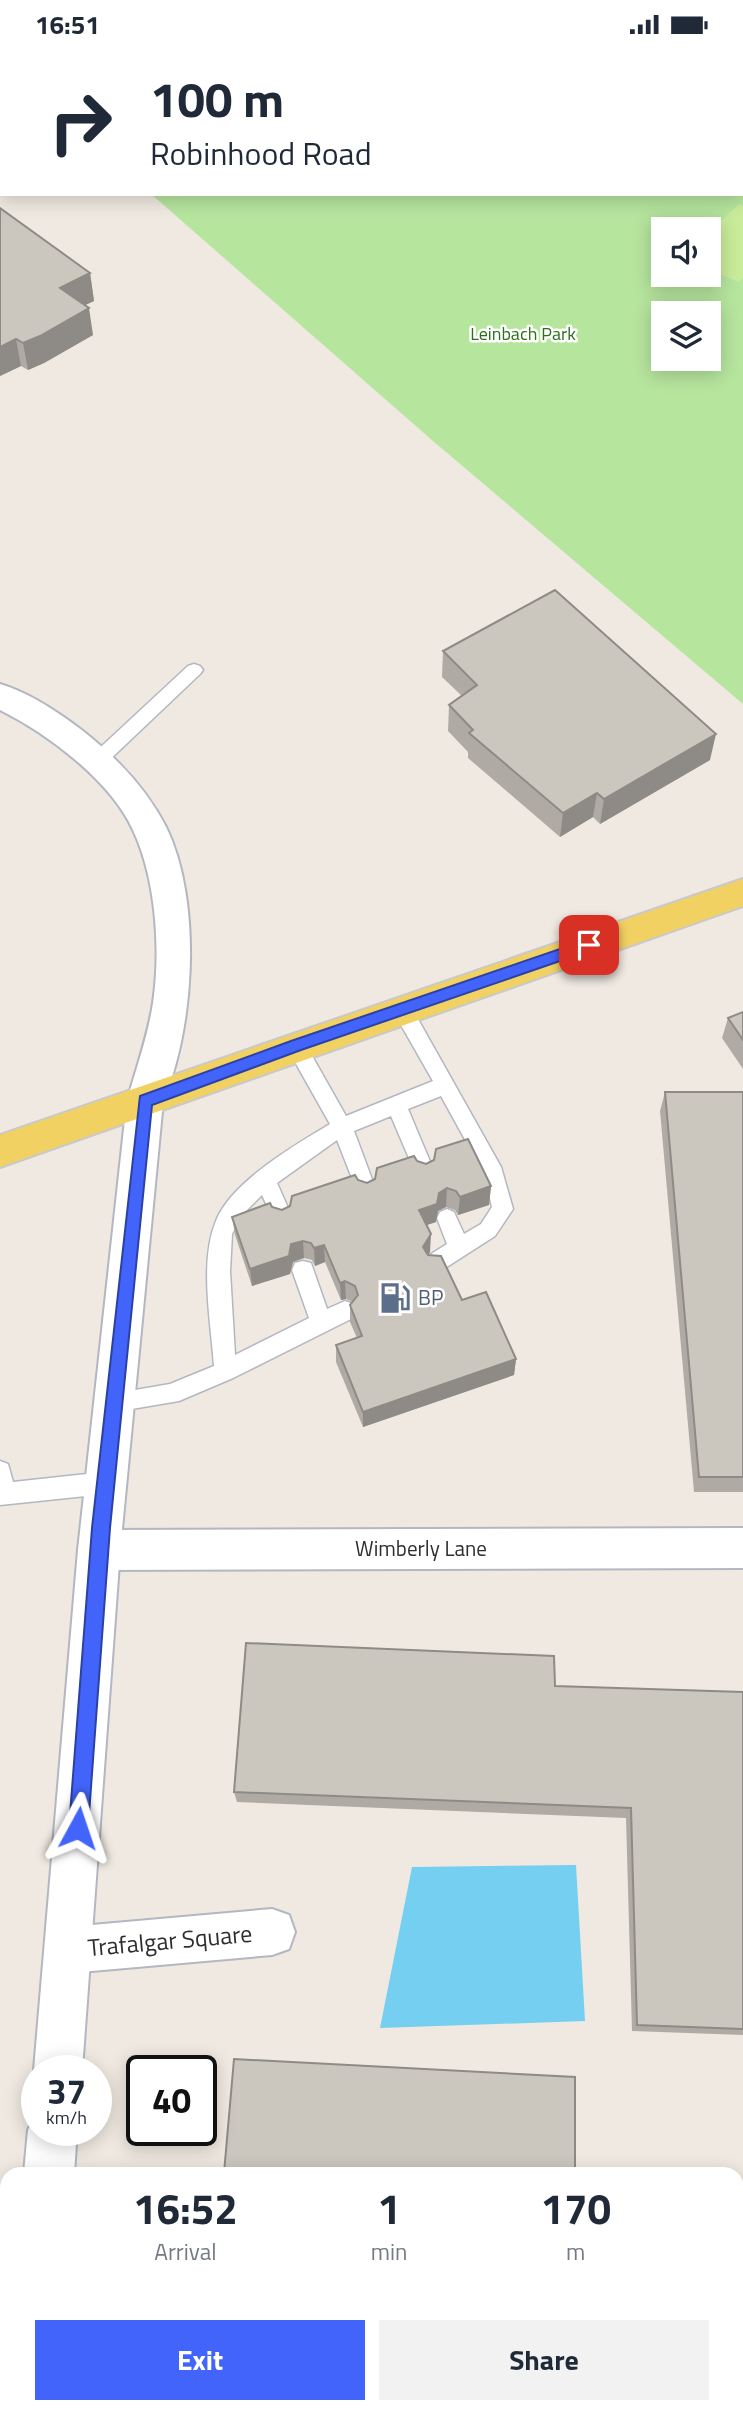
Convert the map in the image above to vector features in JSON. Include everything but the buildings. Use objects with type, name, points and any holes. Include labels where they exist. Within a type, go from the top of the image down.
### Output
[{"type":"main road","points":[[0,1151],[743,892]]},
{"type":"street","points":[[0,697],[18,704],[62,731],[134,802],[150,829],[164,875],[172,942],[172,994],[145,1101],[105,1483],[59,2055]]},
{"type":"street","name":"Wimberly Lane","points":[[99,1551],[743,1548]]},
{"type":"street","name":"Trafalgar Square","points":[[69,1950],[272,1932]]},
{"type":"street","points":[[50,2167],[52,2146]]},
{"type":"lane","points":[[96,762],[194,670]]},
{"type":"lane","points":[[403,1011],[494,1173],[503,1209],[488,1230],[435,1263]]},
{"type":"lane","points":[[296,1046],[342,1127],[366,1190]]},
{"type":"lane","points":[[225,1371],[219,1243],[226,1221],[239,1205],[305,1149],[342,1127],[445,1085]]},
{"type":"lane","points":[[397,1106],[424,1171]]},
{"type":"lane","points":[[266,1181],[282,1217]]},
{"type":"lane","points":[[447,1218],[460,1249]]},
{"type":"lane","points":[[303,1270],[321,1322]]},
{"type":"lane","points":[[114,1402],[172,1394],[225,1371],[345,1311]]},
{"type":"lane","points":[[1,1486],[105,1483]]},
{"type":"green space","name":"Leinbach Park","points":[[153,196],[743,196],[743,704],[433,441]]},
{"type":"green space","points":[[739,204],[743,206],[743,278],[739,282],[721,275],[721,221]]},
{"type":"water","points":[[576,1865],[585,2021],[380,2028],[412,1867]]},
{"type":"place","name":"BP","points":[[395,1298]]},
{"type":"route","points":[[78,1828],[101,1528],[145,1101],[589,945]]}]
